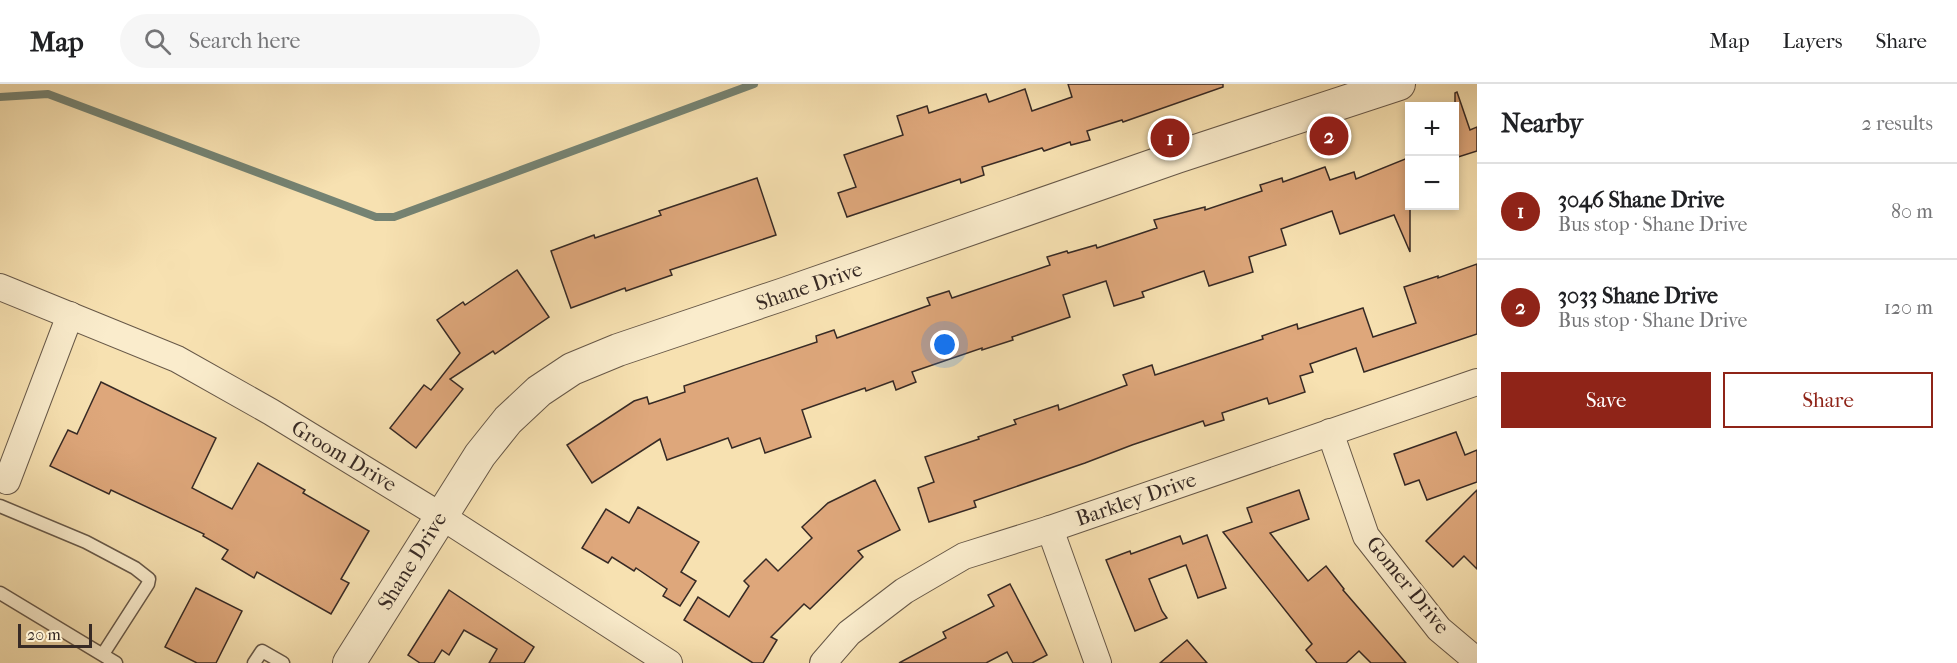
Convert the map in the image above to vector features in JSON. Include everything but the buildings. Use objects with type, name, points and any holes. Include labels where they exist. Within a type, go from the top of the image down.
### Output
[{"type":"street","name":"Shane Drive","points":[[349,663],[480,455],[508,420],[539,391],[572,369],[618,350],[1399,84]]},
{"type":"street","name":"Groom Drive","points":[[0,287],[177,359],[271,412],[441,516],[669,663]]},
{"type":"street","points":[[4,477],[70,315]]},
{"type":"street","name":"Barkley Drive","points":[[823,663],[849,633],[914,585],[964,556],[1050,529],[1477,382]]},
{"type":"street","name":"Gomer Drive","points":[[1330,432],[1366,536],[1439,629],[1477,661]]},
{"type":"street","points":[[1050,529],[1098,663]]},
{"type":"lane","points":[[0,506],[86,542],[135,568],[148,579],[148,584],[103,654]]},
{"type":"lane","points":[[0,593],[116,663]]},
{"type":"lane","points":[[254,663],[262,651],[283,663]]},
{"type":"waterway","points":[[0,97],[48,94],[376,217],[394,217],[754,84]]},
{"type":"place","name":"3033 Shane Drive","points":[[1329,136]]},
{"type":"place","name":"3046 Shane Drive","points":[[1170,138]]}]
